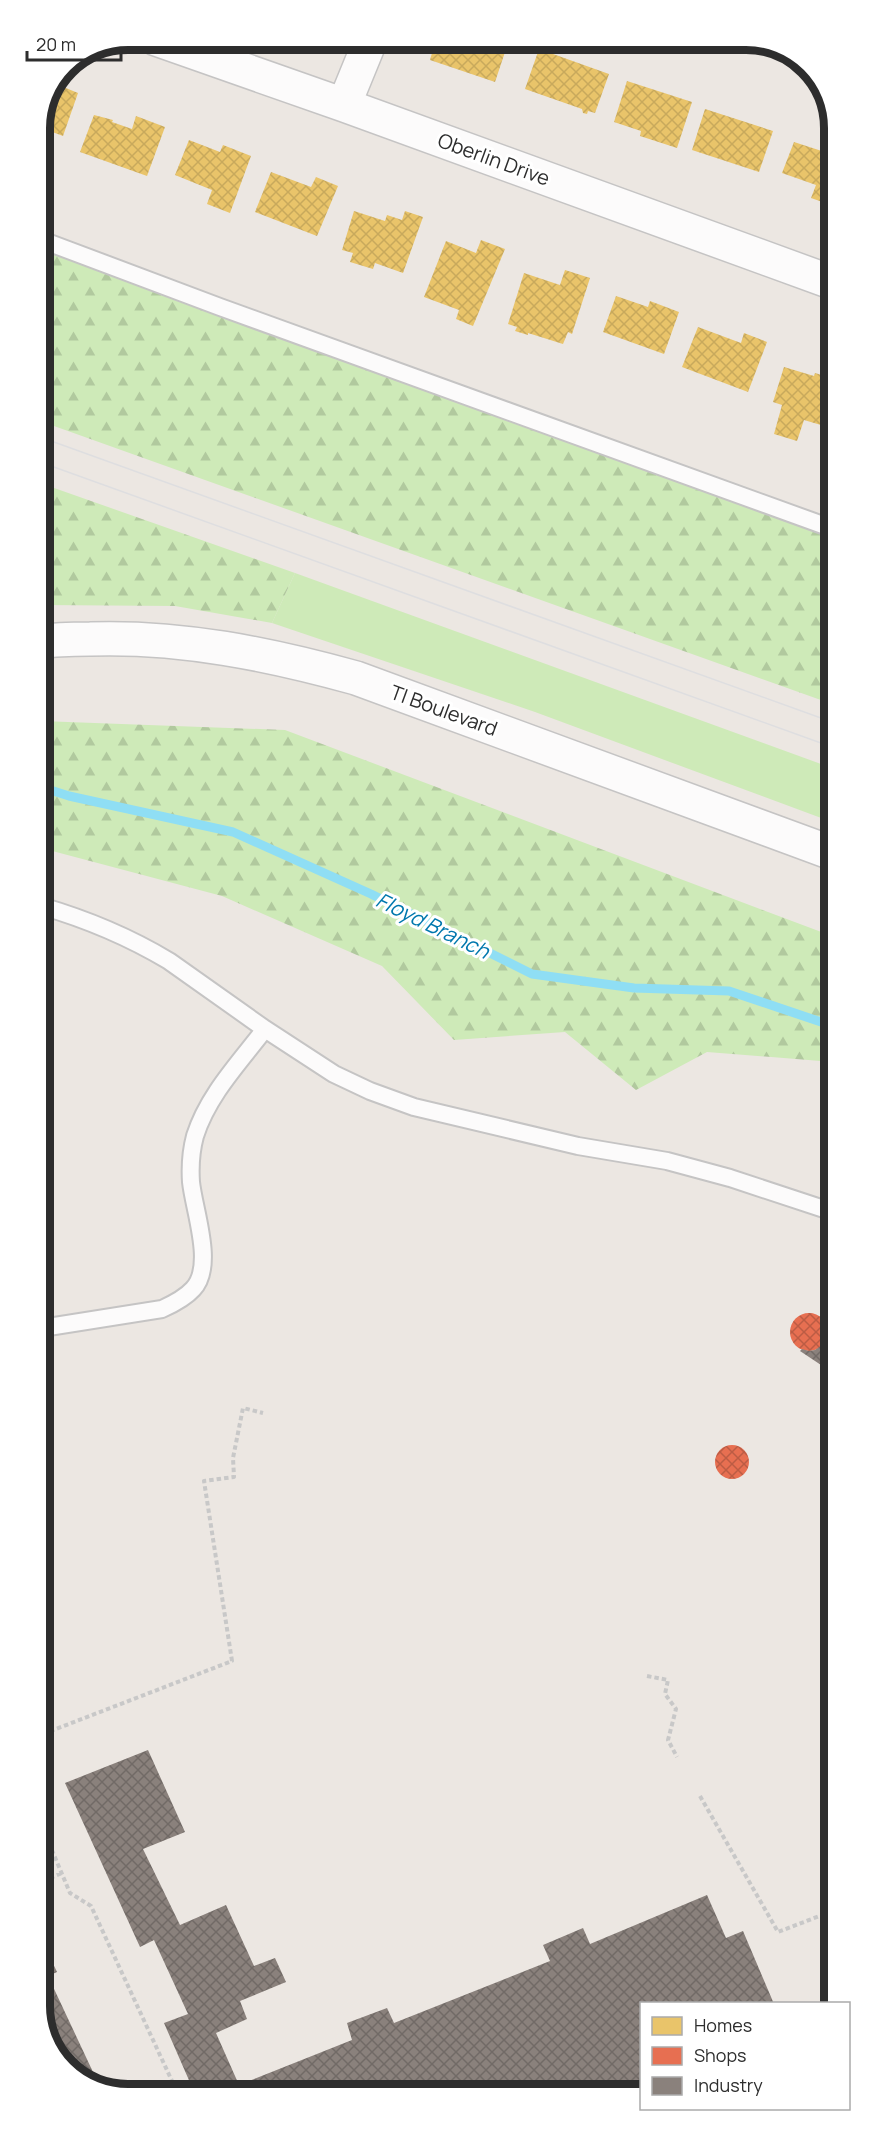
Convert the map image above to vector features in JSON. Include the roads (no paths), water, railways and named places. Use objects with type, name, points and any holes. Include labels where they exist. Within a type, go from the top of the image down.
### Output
[{"type":"street","name":"Oberlin Drive","points":[[185,49],[824,279]]},
{"type":"street","points":[[344,105],[367,49]]},
{"type":"street","name":"TI Boulevard","points":[[50,641],[114,638],[171,641],[225,647],[296,661],[356,678],[824,850]]},
{"type":"lane","points":[[50,243],[824,525]]},
{"type":"lane","points":[[50,909],[92,923],[149,949],[177,966],[265,1029],[349,1082],[414,1107],[578,1146],[667,1161],[730,1178],[824,1209]]},
{"type":"lane","points":[[49,1327],[162,1309],[176,1303],[194,1289],[200,1278],[203,1254],[190,1161],[195,1138],[219,1088],[265,1029]]},
{"type":"waterway","name":"Floyd Branch","points":[[50,790],[233,832],[371,894],[532,974],[634,988],[729,991],[824,1023]]},
{"type":"tram line","points":[[50,441],[824,719]]},
{"type":"tram line","points":[[50,466],[824,744]]}]
